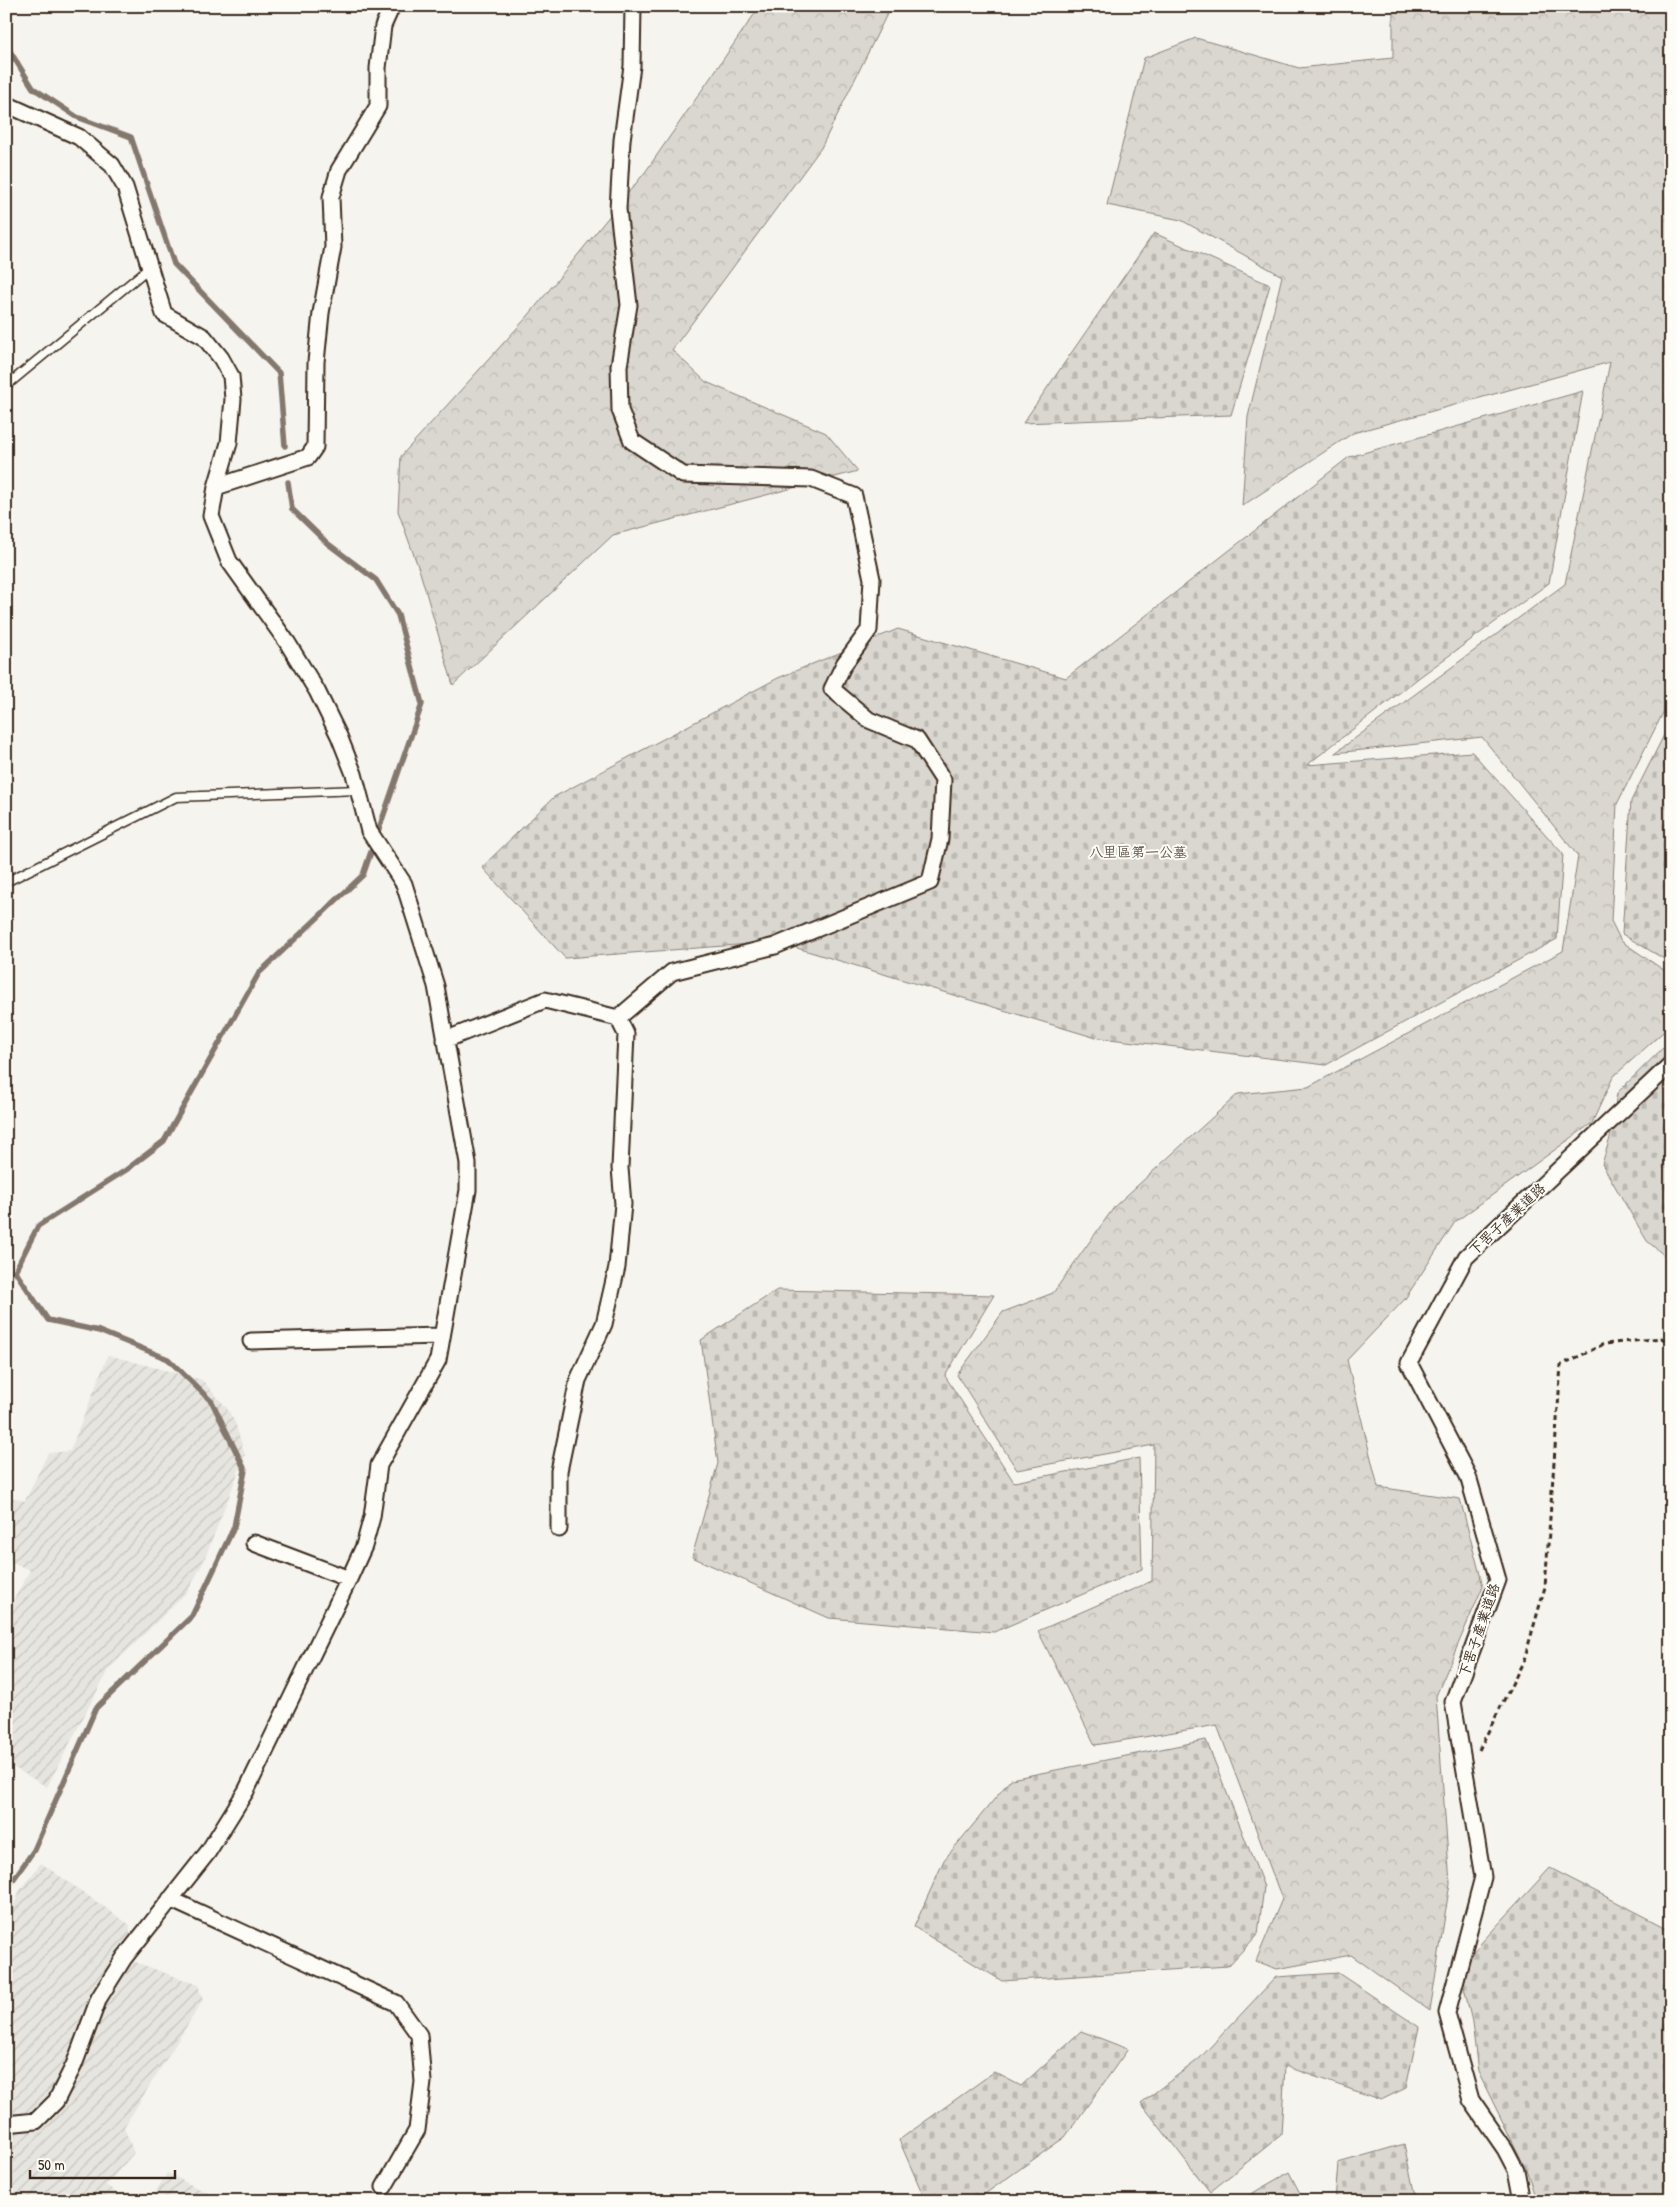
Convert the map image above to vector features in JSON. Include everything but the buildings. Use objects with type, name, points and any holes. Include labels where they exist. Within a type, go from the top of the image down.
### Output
[{"type":"street","points":[[216,488],[308,457],[315,447],[316,362],[321,312],[333,248],[331,197],[339,170],[378,106],[378,68],[383,26],[392,6]]},
{"type":"street","points":[[618,1018],[672,972],[775,946],[930,882],[940,839],[943,780],[916,740],[869,720],[832,689],[844,664],[869,630],[872,579],[854,496],[811,479],[684,475],[632,440],[623,418],[620,410],[618,366],[629,305],[618,209],[622,140],[632,66],[633,6]]},
{"type":"street","points":[[6,104],[79,137],[112,165],[125,187],[164,314],[204,338],[221,358],[231,376],[233,399],[229,444],[216,488],[211,516],[228,561],[287,642],[317,691],[339,736],[358,790],[368,831],[404,884],[436,986],[468,1163],[468,1190],[438,1360],[379,1465],[372,1517],[367,1536],[349,1579],[246,1791],[208,1852],[124,1958],[99,1998],[74,2065],[56,2101],[36,2121],[6,2124]]},
{"type":"street","points":[[445,1040],[545,1000],[618,1018],[626,1034],[620,1168],[623,1204],[617,1267],[604,1324],[578,1380],[559,1471],[559,1530]]},
{"type":"street","name":"下罟子產業道路","points":[[1522,2201],[1516,2170],[1505,2149],[1471,2100],[1447,2013],[1483,1877],[1453,1702],[1498,1580],[1468,1476],[1409,1363],[1466,1257],[1671,1064]]},
{"type":"street","points":[[251,1341],[442,1336]]},
{"type":"street","points":[[254,1543],[349,1579]]},
{"type":"street","points":[[170,1899],[396,2003],[418,2035],[423,2082],[417,2130],[384,2187]]},
{"type":"lane","points":[[6,386],[150,267]]},
{"type":"lane","points":[[6,882],[19,878],[176,797],[358,790]]},
{"type":"path","points":[[1466,1775],[1524,1660],[1545,1587],[1561,1366],[1604,1344],[1662,1338],[1671,1346]]},
{"type":"shaded area","points":[[108,1355],[202,1380],[226,1407],[235,1422],[245,1455],[204,1561],[188,1591],[108,1670],[47,1787],[6,1763],[6,1614],[30,1570],[6,1560],[6,1496],[25,1501],[48,1453],[70,1451]]},
{"type":"shaded area","points":[[41,1863],[130,1925],[130,1960],[198,1985],[203,2000],[124,2127],[134,2153],[106,2185],[127,2201],[6,2201],[6,1923],[20,1890]]},
{"type":"shaded area","points":[[167,2173],[224,2201],[150,2201]]},
{"type":"green space","points":[[760,6],[891,6],[821,148],[672,350],[706,382],[826,433],[858,471],[613,535],[453,685],[420,572],[398,511],[401,456],[528,316],[646,171]]},
{"type":"green space","points":[[1393,6],[1671,6],[1671,630],[1665,635],[1671,647],[1671,697],[1617,804],[1611,921],[1621,941],[1671,975],[1671,1025],[1613,1077],[1592,1123],[1455,1222],[1405,1299],[1347,1360],[1378,1487],[1460,1499],[1483,1586],[1436,1696],[1450,1883],[1430,2011],[1351,1955],[1277,1969],[1256,1961],[1282,1899],[1217,1725],[1095,1745],[1038,1631],[1152,1581],[1154,1445],[1017,1470],[957,1375],[1003,1312],[1053,1293],[1115,1206],[1238,1094],[1308,1087],[1563,951],[1578,856],[1482,737],[1335,753],[1565,584],[1610,362],[1353,433],[1242,506],[1248,417],[1282,276],[1181,220],[1107,205],[1144,58],[1196,38],[1299,68],[1393,58]]},
{"type":"green space","points":[[1154,233],[1270,285],[1231,415],[1023,423]]},
{"type":"green space","name":"八里區第一公墓","points":[[1583,391],[1549,583],[1421,676],[1307,765],[1472,752],[1563,854],[1557,939],[1326,1065],[1093,1037],[777,942],[565,958],[482,867],[554,797],[778,678],[898,629],[1066,678],[1349,457]]},
{"type":"green space","points":[[1671,721],[1671,963],[1622,934],[1631,801]]},
{"type":"green space","points":[[1671,1040],[1671,1261],[1647,1241],[1602,1164],[1610,1138],[1617,1093]]},
{"type":"green space","points":[[777,1290],[994,1295],[945,1376],[1014,1482],[1139,1458],[1142,1569],[994,1632],[829,1618],[692,1557],[718,1463],[701,1340]]},
{"type":"green space","points":[[1206,1740],[1264,1887],[1258,1934],[1228,1966],[1002,1981],[914,1927],[944,1860],[1011,1779]]},
{"type":"green space","points":[[1550,1868],[1671,1930],[1671,2201],[1537,2201],[1526,2169],[1478,2072],[1472,2022],[1463,1983],[1471,1954]]},
{"type":"green space","points":[[1338,1973],[1419,2027],[1406,2088],[1381,2100],[1285,2066],[1281,2135],[1210,2192],[1141,2103],[1199,2059],[1276,1977]]},
{"type":"green space","points":[[1081,2031],[1128,2049],[1065,2137],[975,2201],[934,2201],[924,2197],[899,2140],[994,2072],[1021,2086]]},
{"type":"green space","points":[[1404,2144],[1416,2201],[1335,2201],[1338,2163]]},
{"type":"green space","points":[[1289,2172],[1304,2201],[1239,2201]]},
{"type":"waterway","points":[[6,24],[9,6]]},
{"type":"waterway","points":[[6,45],[33,88],[77,117],[131,137],[174,264],[279,373],[285,446]]},
{"type":"waterway","points":[[6,1890],[34,1850],[96,1708],[192,1616],[234,1527],[245,1470],[212,1402],[168,1359],[99,1331],[48,1320],[15,1271],[38,1226],[126,1170],[164,1141],[259,973],[363,875],[422,704],[398,615],[376,580],[327,543],[292,509],[288,482]]}]
